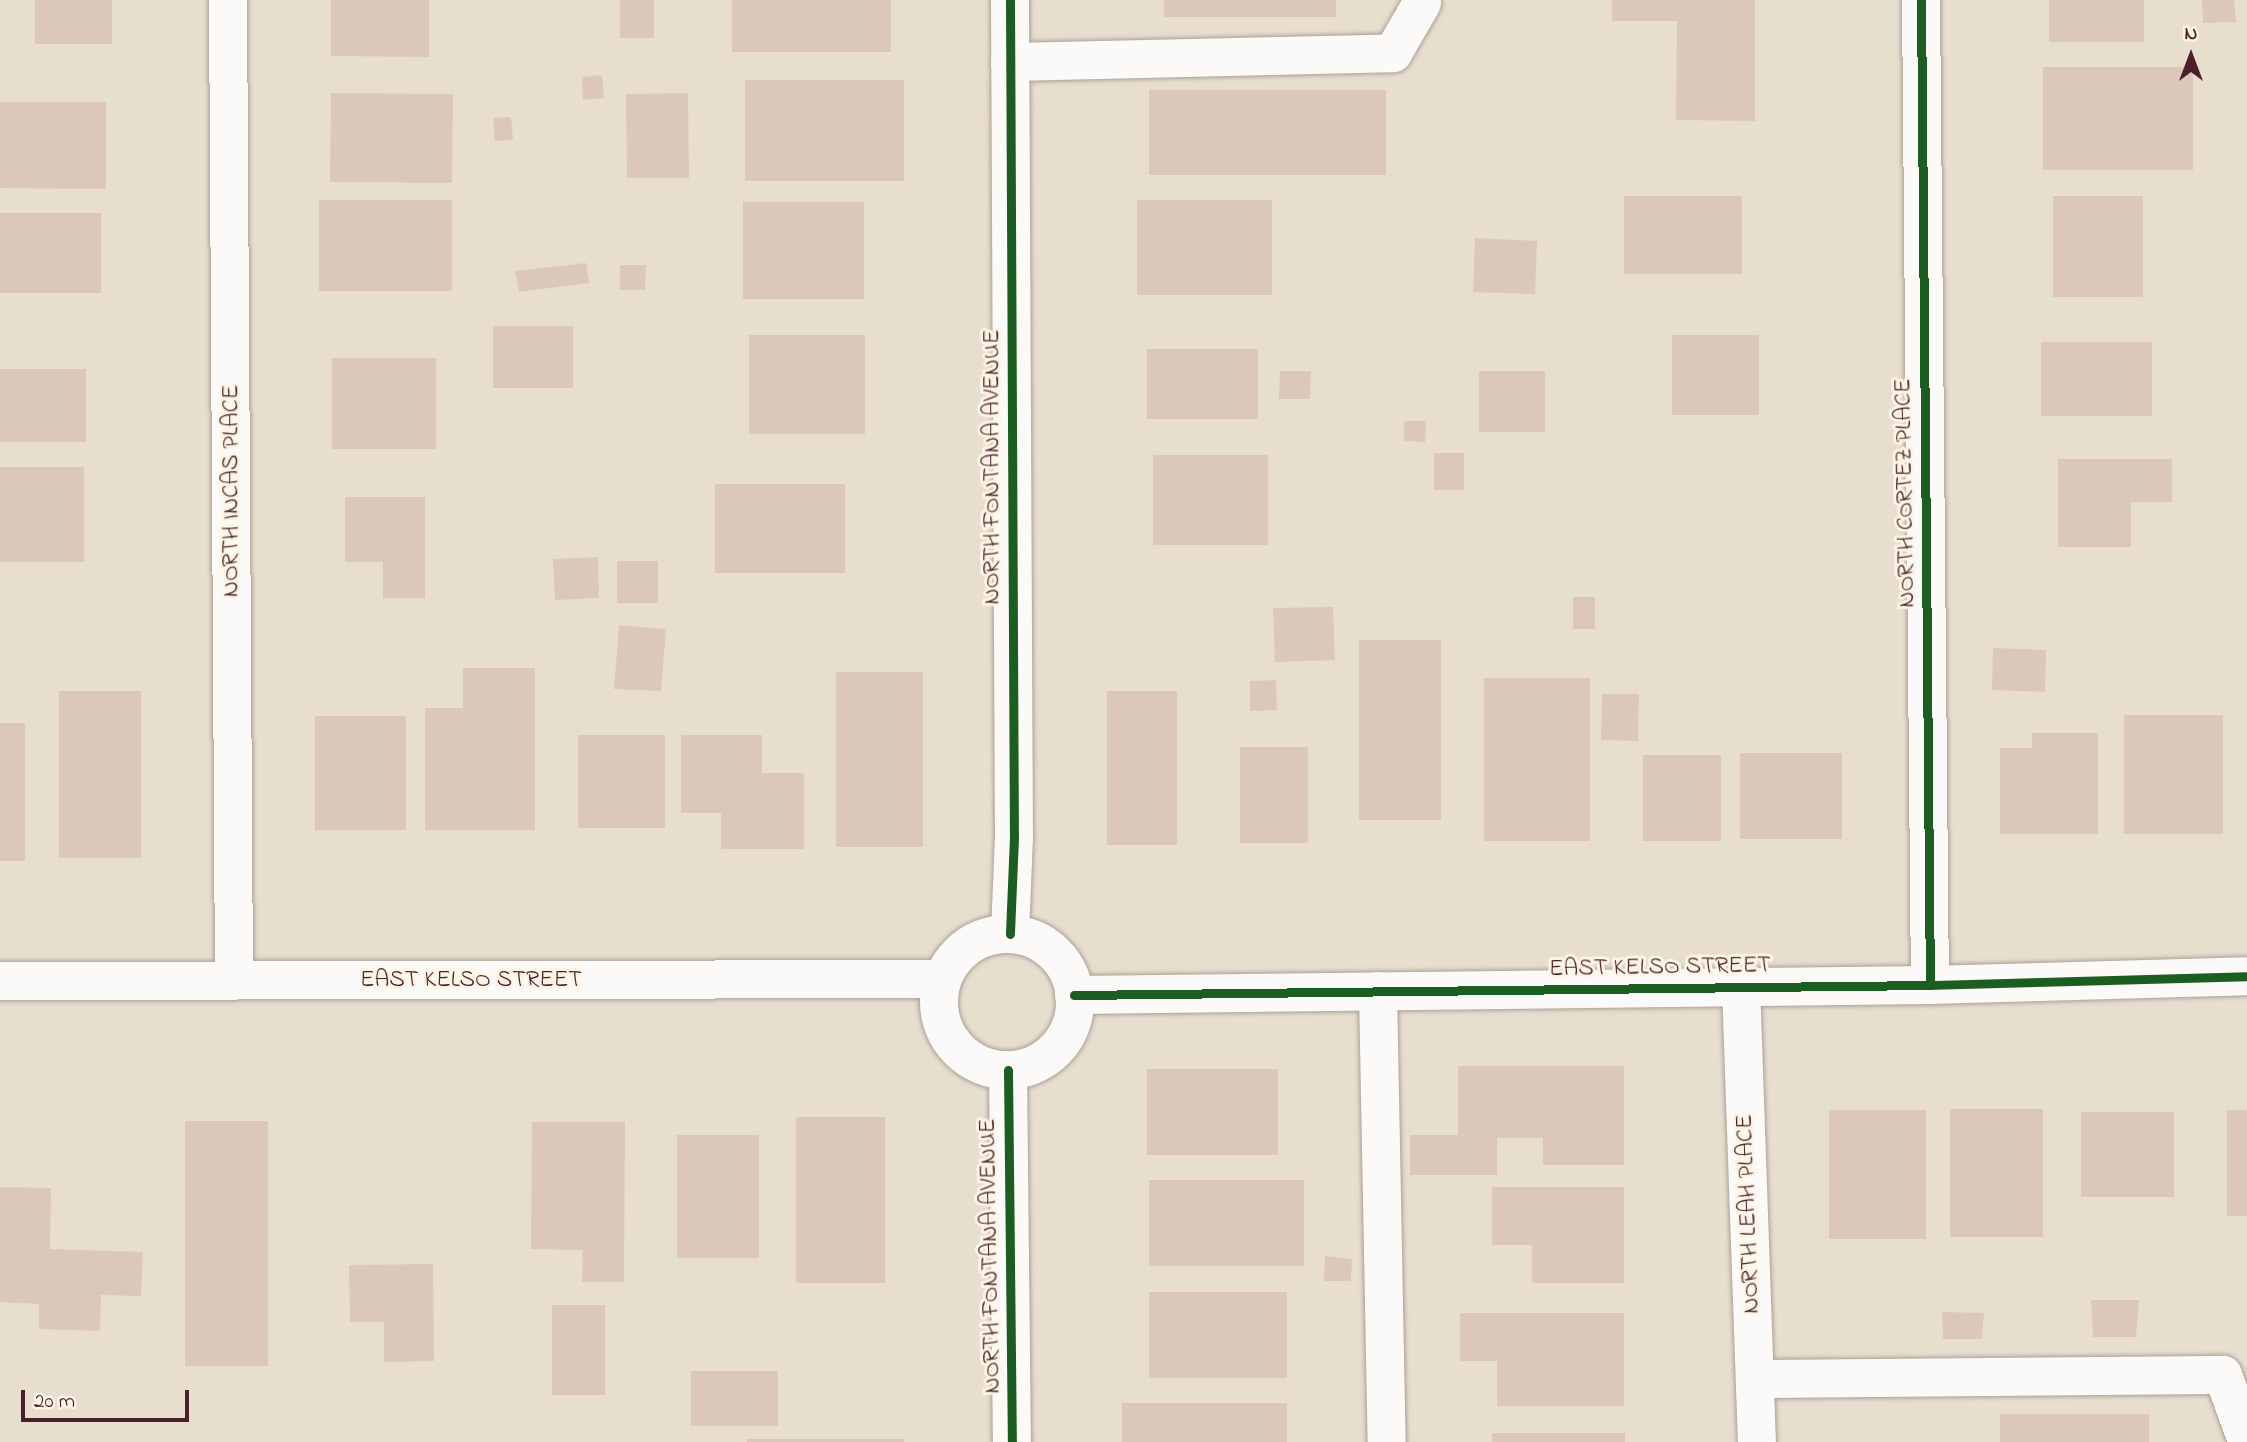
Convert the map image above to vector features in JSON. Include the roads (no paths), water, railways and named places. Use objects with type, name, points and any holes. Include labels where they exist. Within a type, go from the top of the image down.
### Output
[{"type":"street","name":"NORTH INCAS PLACE","points":[[228,0],[234,981]]},
{"type":"street","name":"NORTH FONTANA AVENUE","points":[[1010,0],[1014,810],[1010,934]]},
{"type":"street","name":"NORTH CORTEZ PLACE","points":[[1921,0],[1930,985]]},
{"type":"street","points":[[1010,62],[1393,53],[1422,3]]},
{"type":"street","points":[[1010,934],[1031,939],[1050,949],[1064,965],[1074,995],[1070,1029],[1058,1048],[1039,1063],[1008,1070],[993,1069],[971,1061],[953,1046],[942,1026],[938,1003],[942,979],[954,959],[969,945],[989,936],[1010,934]]},
{"type":"street","name":"EAST KELSO STREET","points":[[1074,995],[1930,985],[2247,976]]},
{"type":"street","name":"EAST KELSO STREET","points":[[0,981],[942,979]]},
{"type":"street","name":"NORTH LEAH PLACE","points":[[1741,986],[1757,1442]]},
{"type":"street","points":[[1378,990],[1387,1442]]},
{"type":"street","name":"NORTH FONTANA AVENUE","points":[[1008,1070],[1012,1442]]},
{"type":"street","points":[[1755,1379],[2223,1375],[2247,1441]]}]
